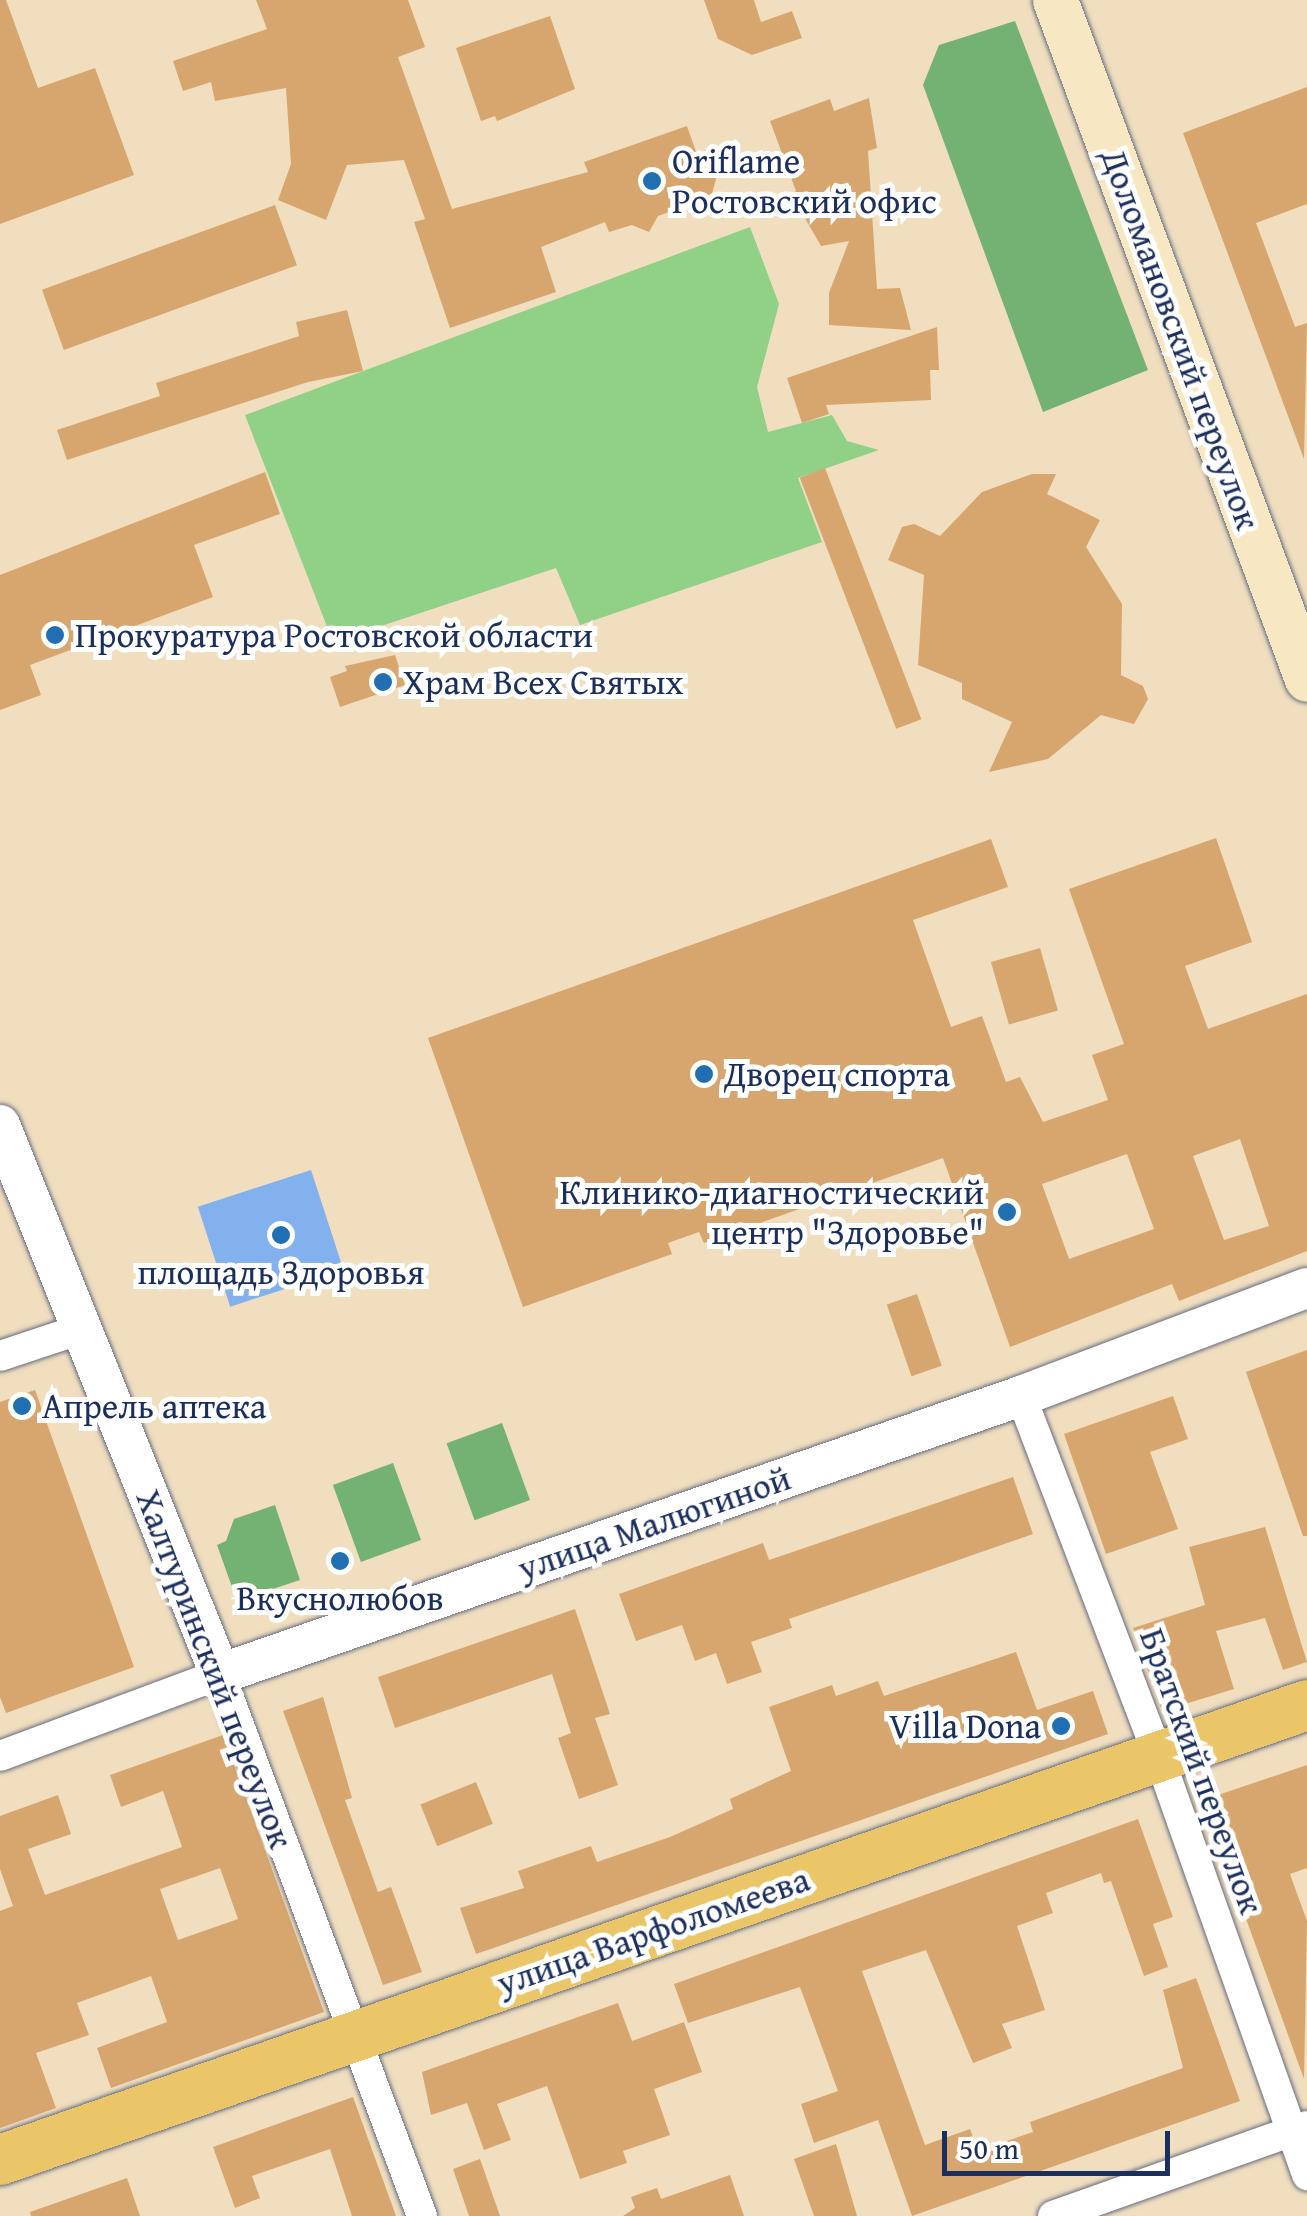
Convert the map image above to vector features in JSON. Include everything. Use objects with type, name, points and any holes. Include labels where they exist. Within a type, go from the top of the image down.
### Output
[{"type":"main road","name":"Доломановский переулок","points":[[1055,0],[1295,611],[1307,678]]},
{"type":"main road","name":"улица Варфоломеева","points":[[0,2160],[1307,1705]]},
{"type":"street","name":"Халтуринский переулок","points":[[0,1125],[220,1674],[422,2216]]},
{"type":"street","name":"улица Малюгиной","points":[[0,1756],[220,1674],[1020,1396],[1307,1288]]},
{"type":"street","points":[[0,1356],[81,1329]]},
{"type":"street","name":"Братский переулок","points":[[1020,1396],[1299,2129],[1307,2175]]},
{"type":"street","points":[[1053,2216],[1299,2129]]},
{"type":"green space","points":[[1015,21],[1148,370],[1043,412],[923,85],[939,45]]},
{"type":"green space","points":[[750,227],[779,304],[757,387],[768,432],[832,415],[847,441],[879,450],[798,478],[822,542],[580,625],[556,568],[333,642],[245,415]]},
{"type":"green space","points":[[502,1423],[530,1500],[475,1520],[447,1443]]},
{"type":"green space","points":[[393,1463],[421,1540],[361,1562],[333,1485]]},
{"type":"green space","points":[[275,1505],[300,1580],[237,1601],[217,1545],[226,1541],[234,1519]]},
{"type":"water","points":[[311,1170],[343,1270],[230,1307],[198,1207]]},
{"type":"building","points":[[0,0],[6,0],[38,88],[95,68],[134,175],[0,224]]},
{"type":"building","points":[[256,0],[408,0],[425,47],[398,57],[452,209],[588,172],[584,162],[687,126],[700,163],[718,172],[711,197],[658,216],[649,232],[632,225],[609,232],[605,222],[541,247],[556,292],[450,328],[414,222],[425,219],[404,160],[347,165],[326,220],[278,200],[291,164],[286,88],[215,101],[211,82],[183,91],[173,61],[267,29]]},
{"type":"building","points":[[704,0],[754,0],[761,22],[792,11],[802,38],[752,55],[718,39]]},
{"type":"building","points":[[550,16],[575,89],[497,121],[495,116],[481,121],[456,48]]},
{"type":"building","points":[[1307,87],[1307,204],[1256,223],[1295,327],[1307,323],[1304,459],[1183,133]]},
{"type":"building","points":[[869,98],[877,148],[868,151],[877,289],[900,288],[911,330],[829,325],[829,293],[849,241],[821,246],[791,194],[796,191],[770,121],[830,99],[834,111]]},
{"type":"building","points":[[275,205],[297,265],[64,350],[42,290]]},
{"type":"building","points":[[347,310],[363,371],[308,382],[67,460],[57,430],[160,396],[156,383],[299,336],[296,322]]},
{"type":"building","points":[[937,327],[939,370],[930,370],[931,400],[826,405],[829,414],[802,423],[787,378]]},
{"type":"building","points":[[825,468],[921,719],[896,729],[800,478]]},
{"type":"building","name":"Прокуратура Ростовской области","points":[[265,472],[280,514],[194,545],[213,597],[30,665],[41,695],[0,710],[0,575]]},
{"type":"building","points":[[1032,474],[1056,474],[1047,494],[1100,520],[1086,547],[1122,604],[1121,675],[1143,686],[1148,699],[1134,724],[1101,715],[1048,759],[989,772],[1012,722],[962,699],[962,683],[918,665],[924,575],[888,560],[902,527],[914,524],[940,536],[982,492]]},
{"type":"building","points":[[395,655],[405,685],[340,707],[330,677],[347,671],[345,666]]},
{"type":"building","name":"Дворец спорта","points":[[1216,838],[1252,942],[1185,966],[1208,1029],[1307,994],[1307,1251],[1179,1301],[1172,1284],[1010,1347],[943,1158],[704,1243],[699,1232],[668,1243],[672,1254],[523,1307],[428,1038],[991,839],[1008,887],[913,920],[951,1027],[982,1016],[1006,1082],[1020,1077],[1043,1122],[1108,1100],[1092,1055],[1124,1044],[1069,889]],"holes":[[[1240,1139],[1269,1226],[1224,1240],[1193,1156]],[[1127,1154],[1154,1229],[1069,1259],[1042,1184]]]},
{"type":"building","points":[[1040,948],[1058,1010],[1009,1025],[991,962]]},
{"type":"building","points":[[917,1294],[942,1366],[911,1376],[887,1304]]},
{"type":"building","points":[[1307,1350],[1307,1536],[1303,1536],[1246,1372]]},
{"type":"building","points":[[35,1390],[134,1667],[6,1713],[0,1697],[0,1402]]},
{"type":"building","points":[[1173,1396],[1188,1439],[1150,1452],[1178,1529],[1106,1554],[1064,1434]]},
{"type":"building","points":[[1013,1477],[1033,1534],[789,1619],[792,1628],[751,1642],[762,1672],[727,1684],[716,1653],[695,1661],[682,1625],[636,1641],[619,1594],[763,1543],[769,1560]]},
{"type":"building","points":[[1265,1527],[1307,1662],[1283,1670],[1265,1618],[1216,1631],[1234,1689],[1162,1711],[1133,1628],[1205,1605],[1189,1547]]},
{"type":"building","points":[[575,1609],[610,1714],[595,1718],[618,1785],[579,1799],[558,1738],[571,1733],[552,1674],[395,1728],[378,1677]]},
{"type":"building","points":[[1016,1652],[1037,1710],[1093,1691],[1108,1734],[476,1954],[460,1908],[524,1888],[518,1871],[591,1846],[597,1862],[670,1837],[733,1809],[730,1799],[791,1771],[769,1707],[832,1685],[836,1696],[878,1681],[884,1696]]},
{"type":"building","points":[[323,1697],[352,1798],[345,1800],[378,1892],[391,1887],[422,1972],[383,1985],[283,1711]]},
{"type":"building","points":[[223,1735],[324,2012],[111,2088],[97,2048],[167,2022],[151,1976],[77,2003],[89,2035],[36,2053],[56,2108],[0,2128],[0,1911],[13,1906],[0,1869],[0,1816],[58,1795],[71,1834],[28,1849],[45,1895],[182,1847],[163,1791],[121,1807],[110,1775]],"holes":[[[220,1868],[238,1919],[178,1940],[160,1889]]]},
{"type":"building","points":[[1307,1765],[1307,1868],[1290,1874],[1307,1921],[1304,2079],[1203,1800]]},
{"type":"building","points":[[476,1782],[493,1824],[437,1846],[420,1804]]},
{"type":"building","points":[[1138,1819],[1173,1917],[1153,1924],[1168,1967],[1144,1976],[1111,1881],[1104,1883],[1101,1873],[1046,1893],[1053,1913],[1017,1926],[1045,2010],[1002,2024],[1012,2048],[973,2063],[926,1950],[862,1971],[925,2145],[970,2129],[978,2151],[1033,2132],[1030,2122],[1183,2068],[1163,1990],[1196,1978],[1240,2101],[912,2216],[878,2120],[814,2143],[801,2104],[838,2091],[800,1987],[688,2023],[674,1984]]},
{"type":"building","points":[[618,2003],[632,2041],[684,2022],[702,2072],[654,2089],[670,2135],[623,2151],[627,2163],[580,2179],[547,2086],[497,2104],[511,2140],[484,2150],[467,2103],[431,2115],[422,2072]]},
{"type":"building","points":[[353,2097],[396,2216],[352,2216],[330,2149],[252,2176],[260,2198],[235,2208],[213,2147]]},
{"type":"building","points":[[836,2144],[857,2216],[814,2216],[794,2159]]},
{"type":"building","points":[[480,2159],[500,2216],[469,2216],[453,2169]]},
{"type":"building","points":[[730,2175],[744,2216],[623,2216],[635,2208],[631,2197],[657,2188],[661,2199]]},
{"type":"building","points":[[127,2178],[140,2216],[31,2216],[30,2212]]},
{"type":"place","name":"Oriflame Ростовский офис","points":[[652,181]]},
{"type":"place","name":"Прокуратура Ростовской области","points":[[55,635]]},
{"type":"place","name":"Храм Всех Святых","points":[[383,682]]},
{"type":"place","name":"Дворец спорта","points":[[704,1074]]},
{"type":"place","name":"Клинико-диагностический центр \"Здоровье\"","points":[[1007,1212]]},
{"type":"place","name":"площадь Здоровья","points":[[281,1235]]},
{"type":"place","name":"Апрель аптека","points":[[22,1406]]},
{"type":"place","name":"Вкуснолюбов","points":[[340,1561]]},
{"type":"place","name":"Villa Dona","points":[[1061,1726]]}]
